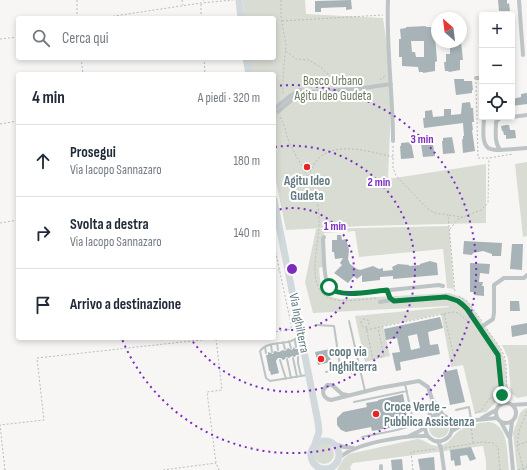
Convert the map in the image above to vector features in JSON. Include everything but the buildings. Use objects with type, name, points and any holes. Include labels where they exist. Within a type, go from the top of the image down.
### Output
[{"type":"main road","points":[[239,0],[241,16]]},
{"type":"main road","points":[[246,60],[249,72]]},
{"type":"main road","name":"Via Inghilterra","points":[[276,210],[318,422],[319,432],[315,444],[311,450],[311,458],[315,464],[322,469],[335,465],[338,451],[323,432],[318,422]]},
{"type":"main road","points":[[315,444],[323,441],[332,443]]},
{"type":"street","points":[[388,0],[393,141]]},
{"type":"street","points":[[519,0],[523,55]]},
{"type":"street","points":[[276,112],[290,96],[300,90],[310,92],[357,89],[391,84]]},
{"type":"street","points":[[515,116],[527,115]]},
{"type":"street","points":[[484,120],[484,141],[485,146],[489,149],[500,150],[527,148]]},
{"type":"street","points":[[498,120],[496,122],[496,138],[497,146],[500,150]]},
{"type":"street","points":[[324,237],[326,277],[328,285],[332,290],[338,293],[388,291],[392,289],[442,286]]},
{"type":"street","points":[[480,328],[493,319],[494,285],[504,278],[524,278],[527,275]]},
{"type":"street","points":[[388,291],[390,299]]},
{"type":"street","points":[[380,302],[390,299],[394,301],[446,297],[452,298],[463,305],[498,355],[502,388],[501,404],[496,410],[481,419]]},
{"type":"street","points":[[347,395],[342,394],[332,385],[327,386],[323,390],[324,396],[328,400],[414,381],[422,383],[429,389],[432,399],[443,415]]},
{"type":"street","points":[[502,388],[508,403]]},
{"type":"street","points":[[407,437],[425,427],[429,418],[432,399]]},
{"type":"street","points":[[501,404],[526,404]]},
{"type":"street","points":[[516,412],[526,404]]},
{"type":"street","points":[[512,405],[516,412],[515,418],[512,422],[510,438],[513,470]]},
{"type":"street","points":[[496,410],[497,418],[510,438]]},
{"type":"street","points":[[429,418],[436,414],[457,420],[470,421],[497,418]]},
{"type":"street","points":[[425,427],[428,436],[434,441],[444,440],[448,438],[452,431],[452,424],[448,418]]},
{"type":"street","points":[[452,431],[470,421]]},
{"type":"street","points":[[501,422],[512,422]]},
{"type":"street","points":[[335,465],[344,453],[356,448],[407,437],[428,436]]},
{"type":"street","points":[[441,448],[444,440]]},
{"type":"street","points":[[438,441],[441,448],[444,470]]},
{"type":"street","points":[[332,443],[344,447],[356,448]]},
{"type":"lane","points":[[350,321],[365,391]]},
{"type":"lane","points":[[317,325],[334,326],[340,366],[339,368],[326,372]]},
{"type":"lane","points":[[301,333],[295,340],[271,345],[260,351],[266,378],[270,381],[309,375]]},
{"type":"lane","points":[[295,340],[296,347]]},
{"type":"lane","points":[[289,341],[291,348]]},
{"type":"lane","points":[[283,342],[284,349]]},
{"type":"lane","points":[[277,344],[278,350]]},
{"type":"lane","points":[[271,345],[272,352]]},
{"type":"lane","points":[[265,347],[266,353]]},
{"type":"lane","points":[[298,357],[301,376]]},
{"type":"lane","points":[[293,358],[297,377]]},
{"type":"lane","points":[[286,359],[291,378]]},
{"type":"lane","points":[[280,360],[286,379]]},
{"type":"lane","points":[[362,437],[414,425],[405,383]]},
{"type":"lane","points":[[354,402],[406,391]]},
{"type":"lane","points":[[456,410],[469,407],[470,421]]},
{"type":"path","points":[[76,0],[78,16]]},
{"type":"path","points":[[182,0],[183,6]]},
{"type":"path","points":[[115,16],[201,3],[234,0]]},
{"type":"path","points":[[281,0],[281,17],[286,45],[283,76],[284,97]]},
{"type":"path","points":[[201,3],[202,16]]},
{"type":"path","points":[[282,21],[388,15]]},
{"type":"path","points":[[0,39],[16,37]]},
{"type":"path","points":[[286,51],[296,59],[309,60],[320,67],[328,74],[334,84],[338,86]]},
{"type":"path","points":[[81,60],[83,72]]},
{"type":"path","points":[[204,60],[205,72]]},
{"type":"path","points":[[378,82],[383,79],[390,66]]},
{"type":"path","points":[[476,78],[478,158],[489,158],[514,154]]},
{"type":"path","points":[[276,114],[284,124],[288,140],[309,177],[317,198],[319,226],[315,276],[318,287],[327,297],[335,300],[390,299]]},
{"type":"path","points":[[0,124],[16,122]]},
{"type":"path","points":[[393,141],[393,168],[396,176],[435,213],[462,217]]},
{"type":"path","points":[[309,177],[311,168],[316,161],[329,151],[349,149],[365,150],[393,157]]},
{"type":"path","points":[[450,230],[454,222],[462,217],[481,210],[488,203],[489,158]]},
{"type":"path","points":[[448,215],[456,294],[449,293]]},
{"type":"path","points":[[0,223],[16,220]]},
{"type":"path","points":[[276,253],[291,324],[290,329],[276,332]]},
{"type":"path","points":[[366,330],[456,312],[470,322],[479,317]]},
{"type":"path","points":[[444,314],[454,361]]},
{"type":"path","points":[[366,327],[373,360],[384,356],[378,328]]},
{"type":"path","points":[[5,470],[0,425],[44,420],[37,358],[198,340]]},
{"type":"path","points":[[216,340],[222,390],[207,392],[216,463],[219,470]]},
{"type":"path","points":[[339,368],[352,366]]},
{"type":"path","points":[[350,367],[352,376]]},
{"type":"path","points":[[470,414],[481,411],[486,402],[493,396],[502,395]]},
{"type":"path","points":[[524,469],[517,446],[519,431],[527,411]]},
{"type":"path","points":[[470,421],[473,443]]},
{"type":"path","points":[[413,470],[411,452],[482,442],[493,443],[498,448],[500,470]]},
{"type":"path","points":[[517,446],[527,442]]},
{"type":"path","points":[[163,470],[216,463]]},
{"type":"path","points":[[518,470],[527,467]]},
{"type":"green space","name":"Bosco Urbano Agitu Ideo Gudeta","points":[[243,0],[305,0],[306,14],[383,18],[392,79],[388,179],[486,164],[486,223],[362,226],[286,230],[276,182],[276,72],[252,72],[249,60],[276,60],[276,16],[244,16]]},
{"type":"green space","points":[[527,162],[527,236],[523,237],[515,164]]},
{"type":"green space","points":[[449,226],[454,289],[447,288],[443,249],[359,257],[355,231],[324,233],[325,266],[319,268],[320,280],[322,289],[325,293],[334,298],[341,299],[449,293],[464,298],[500,348],[505,361],[508,392],[498,395],[498,400],[486,412],[475,414],[463,365],[451,367],[441,314],[383,326],[390,356],[365,362],[355,316],[449,306],[313,313],[305,282],[316,229]]},
{"type":"green space","points":[[502,345],[527,345],[527,396],[517,398],[511,393],[508,358]]},
{"type":"green space","points":[[527,408],[527,470],[517,470],[513,433],[520,413]]},
{"type":"green space","points":[[435,418],[443,418],[449,424],[449,432],[443,438],[435,438],[429,432],[429,424]]},
{"type":"green space","points":[[489,422],[496,424],[504,434],[509,470],[486,470],[483,446],[353,463],[350,467],[351,470],[337,470],[344,458],[349,454],[417,439],[437,446],[448,442],[465,427]]},
{"type":"green space","points":[[320,444],[328,444],[334,450],[334,458],[328,464],[320,464],[314,458],[314,450]]},
{"type":"place","name":"Agitu Ideo Gudeta","points":[[307,167]]},
{"type":"place","name":"coop via Inghilterra","points":[[321,359]]},
{"type":"place","name":"Croce Verde - Pubblica Assistenza","points":[[376,414]]},
{"type":"route","points":[[329,287],[338,293],[387,290],[391,300],[394,301],[446,297],[458,301],[467,309],[498,355],[500,361],[502,395]]}]
